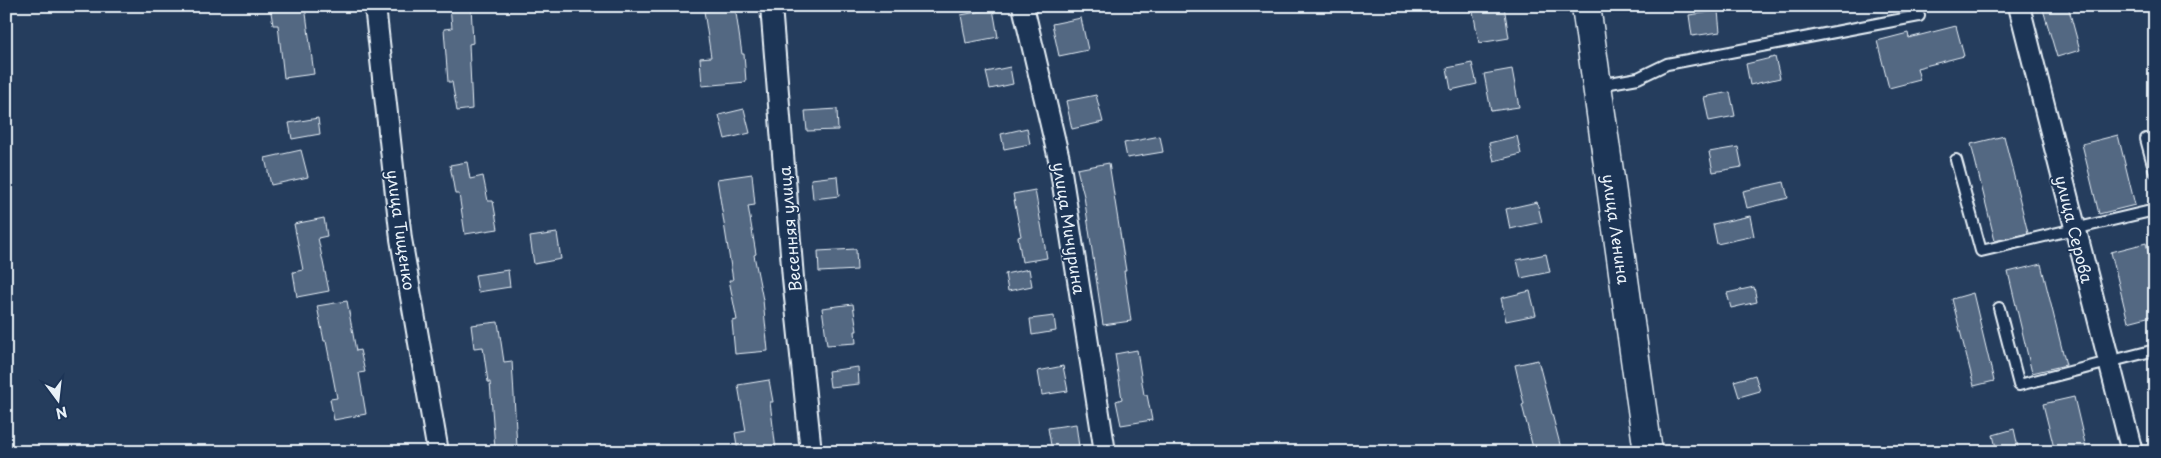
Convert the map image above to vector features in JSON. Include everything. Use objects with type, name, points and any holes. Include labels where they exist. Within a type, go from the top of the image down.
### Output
[{"type":"main road","name":"улица Ленина","points":[[1586,6],[1648,452]]},
{"type":"street","name":"улица Тищенко","points":[[375,6],[401,239],[438,452]]},
{"type":"street","name":"Весенняя улица","points":[[771,6],[793,278],[811,452]]},
{"type":"street","name":"улица Мичурина","points":[[1023,6],[1059,159],[1105,452]]},
{"type":"street","name":"улица Серова","points":[[2019,6],[2132,452]]},
{"type":"lane","points":[[1597,85],[1638,78],[1667,64],[1919,16]]},
{"type":"lane","points":[[2146,138],[2155,172]]},
{"type":"lane","points":[[1956,160],[1981,251],[2155,210]]},
{"type":"lane","points":[[1999,308],[2019,385],[2155,350]]},
{"type":"building","points":[[270,6],[305,6],[314,74],[284,78],[278,25],[273,25]]},
{"type":"building","points":[[450,6],[471,6],[473,43],[469,44],[472,109],[457,111],[452,82],[448,82],[444,29],[452,28]]},
{"type":"building","points":[[735,6],[742,54],[744,54],[746,82],[702,86],[700,58],[711,57],[704,11]]},
{"type":"building","points":[[1472,6],[1504,6],[1509,38],[1479,43]]},
{"type":"building","points":[[2042,6],[2068,6],[2080,50],[2057,57]]},
{"type":"building","points":[[993,9],[998,37],[966,43],[961,15]]},
{"type":"building","points":[[1718,11],[1720,32],[1692,36],[1689,15]]},
{"type":"building","points":[[1081,18],[1088,50],[1059,56],[1052,24]]},
{"type":"building","points":[[1956,26],[1964,56],[1917,68],[1920,80],[1889,88],[1877,41],[1908,33],[1909,38]]},
{"type":"building","points":[[1775,57],[1780,78],[1750,85],[1746,64]]},
{"type":"building","points":[[1472,63],[1477,84],[1451,90],[1447,68]]},
{"type":"building","points":[[1010,67],[1013,84],[990,89],[986,72]]},
{"type":"building","points":[[1512,69],[1519,107],[1491,111],[1484,74]]},
{"type":"building","points":[[1730,92],[1735,116],[1709,121],[1704,97]]},
{"type":"building","points":[[1096,95],[1103,122],[1072,129],[1066,101]]},
{"type":"building","points":[[744,109],[750,133],[725,139],[719,115]]},
{"type":"building","points":[[837,109],[838,130],[807,131],[805,111]]},
{"type":"building","points":[[318,118],[320,134],[292,139],[289,123]]},
{"type":"building","points":[[1027,128],[1030,144],[1004,149],[1001,134]]},
{"type":"building","points":[[2118,135],[2135,205],[2099,214],[2082,144]]},
{"type":"building","points":[[1160,136],[1163,152],[1127,158],[1124,143]]},
{"type":"building","points":[[1517,136],[1521,154],[1494,161],[1489,143]]},
{"type":"building","points":[[2004,136],[2028,233],[1995,241],[1971,144]]},
{"type":"building","points":[[1738,147],[1742,167],[1713,172],[1709,152]]},
{"type":"building","points":[[301,150],[308,177],[271,185],[265,158]]},
{"type":"building","points":[[467,162],[470,179],[483,176],[488,201],[493,201],[498,229],[465,234],[459,194],[455,194],[450,165]]},
{"type":"building","points":[[1109,163],[1126,271],[1124,271],[1131,321],[1103,325],[1084,196],[1077,169]]},
{"type":"building","points":[[752,174],[755,205],[748,206],[756,254],[754,255],[763,300],[768,351],[735,354],[732,321],[737,320],[729,280],[733,280],[717,179]]},
{"type":"building","points":[[837,176],[839,196],[813,199],[811,179]]},
{"type":"building","points":[[1784,182],[1788,198],[1747,208],[1743,191]]},
{"type":"building","points":[[1035,190],[1047,258],[1022,262],[1018,237],[1021,236],[1013,194]]},
{"type":"building","points":[[1537,202],[1542,222],[1510,229],[1506,209]]},
{"type":"building","points":[[1750,216],[1754,236],[1717,244],[1713,224]]},
{"type":"building","points":[[324,218],[327,236],[318,238],[329,291],[297,297],[293,272],[303,270],[294,224]]},
{"type":"building","points":[[557,233],[561,259],[534,264],[530,237]]},
{"type":"building","points":[[2146,243],[2155,279],[2155,315],[2128,322],[2111,252]]},
{"type":"building","points":[[856,249],[857,270],[819,272],[818,251]]},
{"type":"building","points":[[1546,254],[1550,272],[1521,278],[1517,260]]},
{"type":"building","points":[[2041,264],[2066,365],[2032,373],[2008,272]]},
{"type":"building","points":[[1029,269],[1032,286],[1008,291],[1005,274]]},
{"type":"building","points":[[508,270],[510,287],[478,292],[475,275]]},
{"type":"building","points":[[1754,287],[1757,302],[1731,308],[1727,293]]},
{"type":"building","points":[[1530,291],[1536,315],[1506,321],[1501,298]]},
{"type":"building","points":[[1973,293],[1994,381],[1974,386],[1952,299]]},
{"type":"building","points":[[347,301],[356,351],[360,350],[365,372],[359,373],[366,414],[334,420],[330,399],[337,398],[317,306]]},
{"type":"building","points":[[853,304],[857,331],[855,331],[856,343],[827,345],[822,308]]},
{"type":"building","points":[[1054,316],[1056,331],[1032,335],[1030,319]]},
{"type":"building","points":[[498,322],[504,362],[512,361],[517,447],[495,449],[490,382],[488,382],[483,347],[474,348],[471,325]]},
{"type":"building","points":[[1137,350],[1144,395],[1147,395],[1152,420],[1121,425],[1116,401],[1122,399],[1115,354]]},
{"type":"building","points":[[1538,360],[1562,452],[1534,452],[1522,405],[1524,404],[1515,365]]},
{"type":"building","points":[[1063,366],[1068,391],[1042,395],[1038,371]]},
{"type":"building","points":[[858,367],[859,384],[830,387],[828,371]]},
{"type":"building","points":[[1755,375],[1760,391],[1739,397],[1734,381]]},
{"type":"building","points":[[769,380],[773,402],[770,402],[776,450],[738,452],[735,433],[746,431],[738,385]]},
{"type":"building","points":[[2074,397],[2087,452],[2055,452],[2043,404]]},
{"type":"building","points":[[1076,424],[1079,447],[1052,451],[1048,428]]},
{"type":"building","points":[[2014,429],[2019,452],[1997,452],[1993,435]]}]
